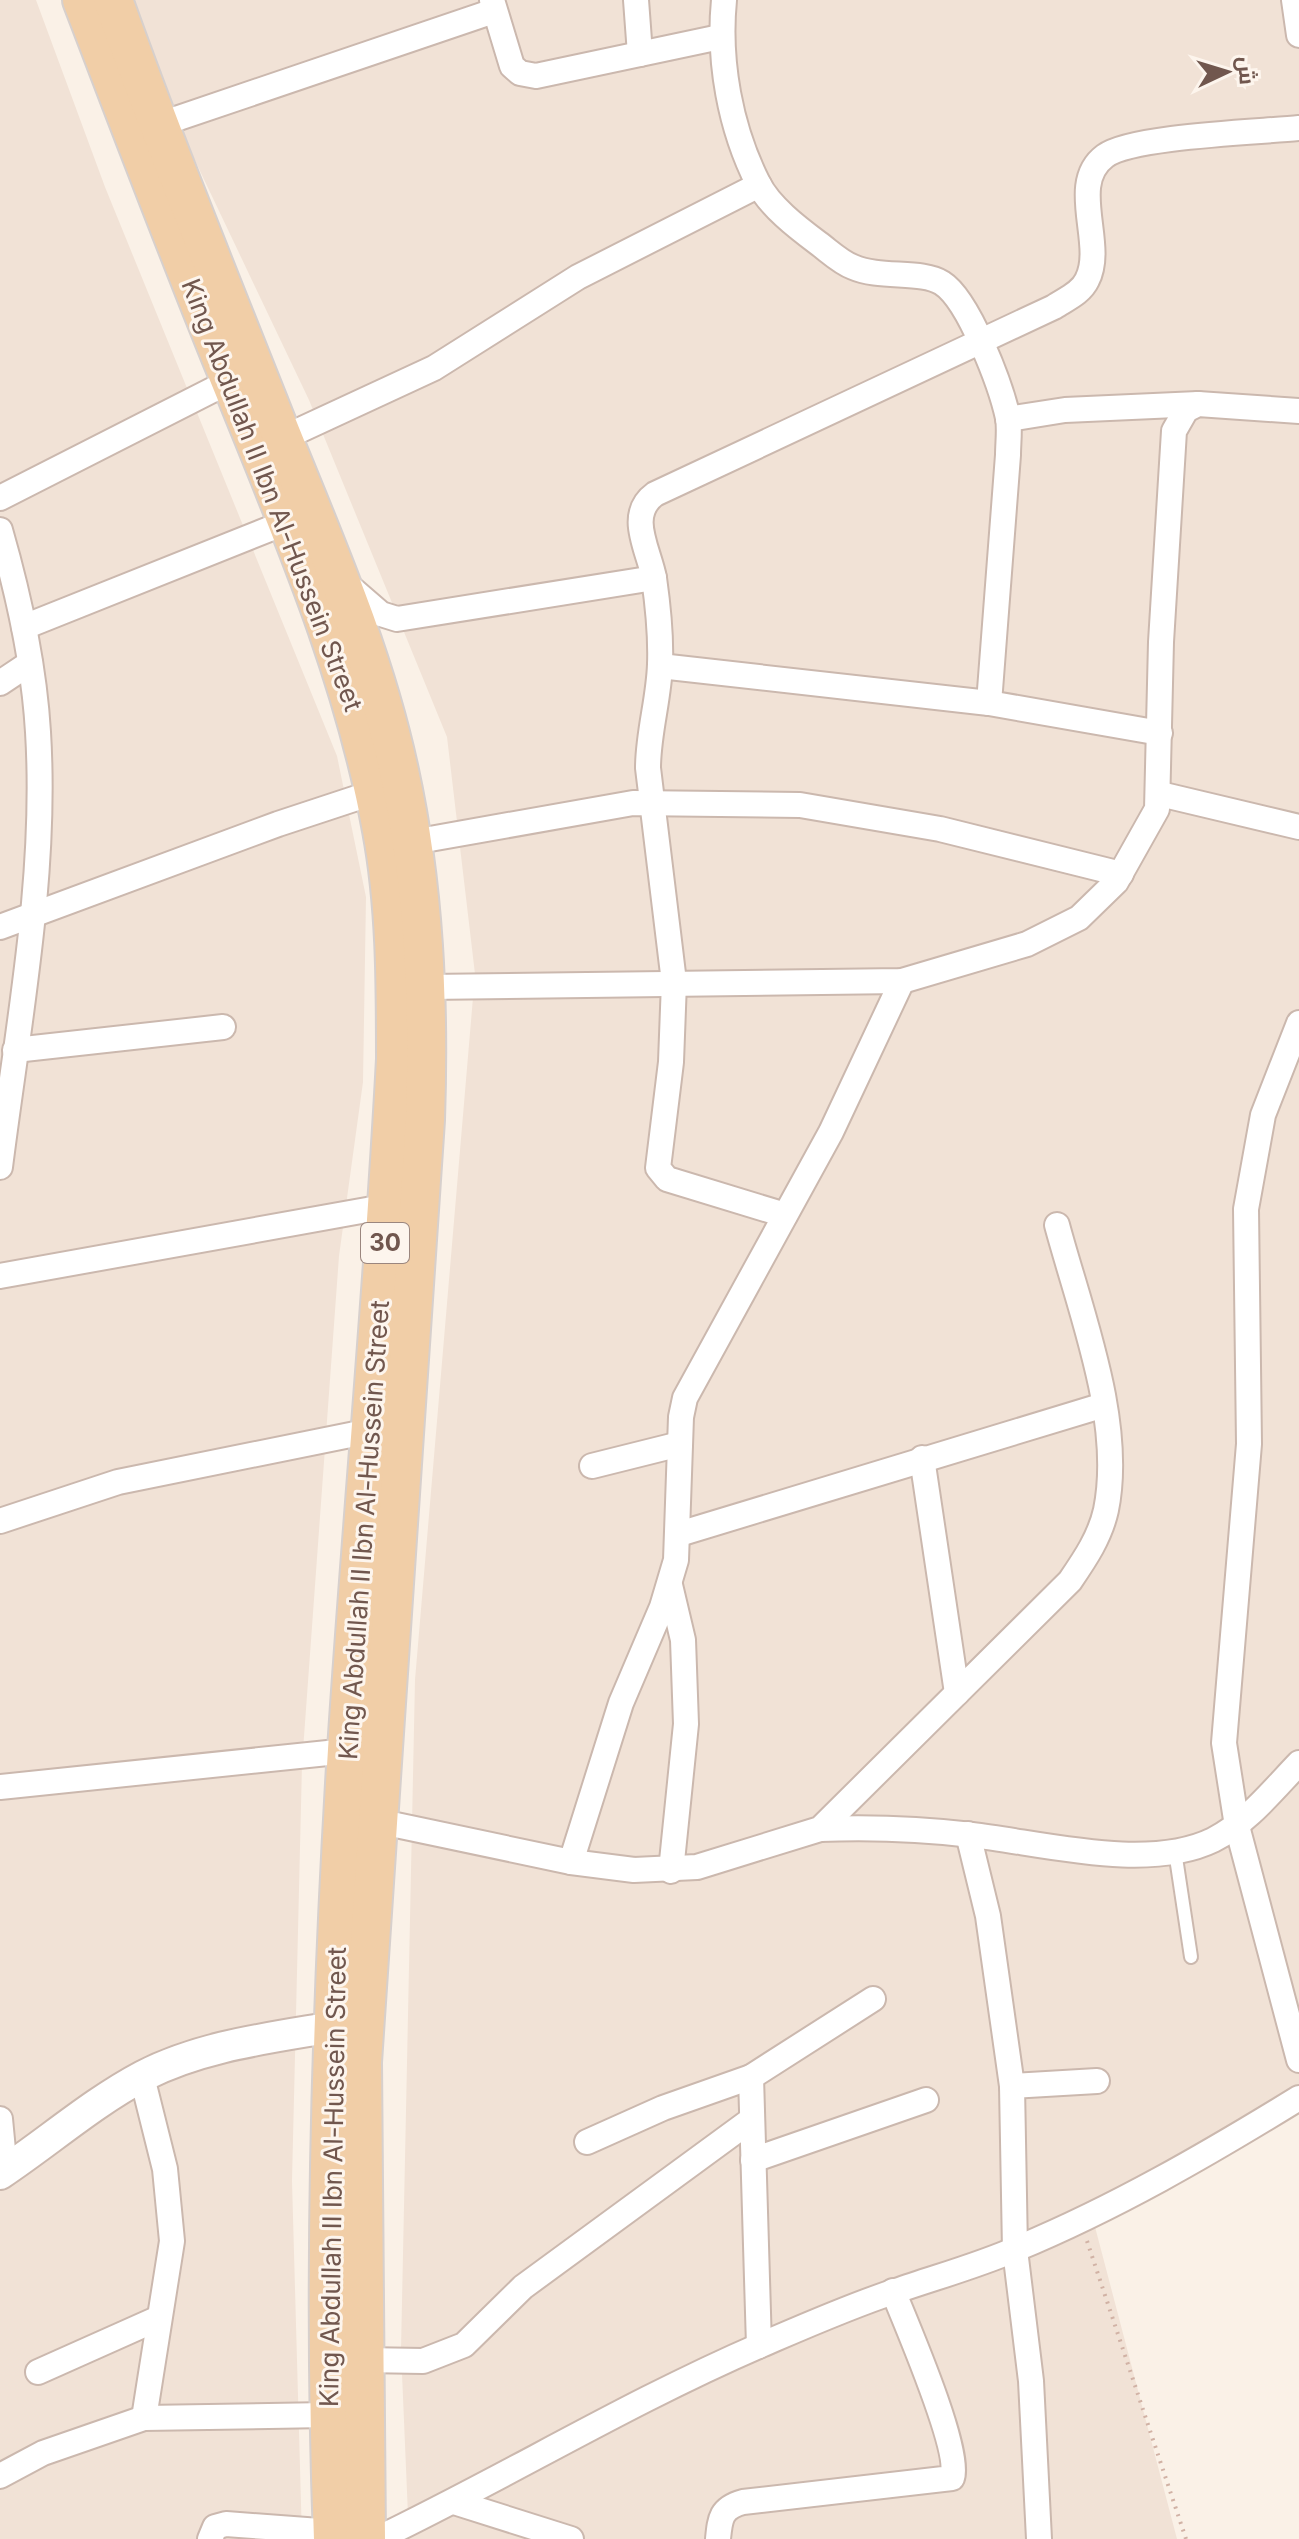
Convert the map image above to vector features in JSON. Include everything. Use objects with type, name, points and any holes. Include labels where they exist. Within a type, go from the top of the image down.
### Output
[{"type":"main road","name":"King Abdullah II Ibn Al-Hussein Street","points":[[82,0],[130,89],[158,125],[341,579],[385,712],[413,842],[427,987],[425,1120],[392,1354],[370,1431],[347,1751],[333,2027],[328,2415],[344,2537]]},
{"type":"main road","name":"King Abdullah II Ibn Al-Hussein Street","points":[[113,0],[130,89],[230,381],[349,689],[375,792],[390,889],[396,969],[396,1059],[389,1206],[392,1354],[377,1821],[362,2062],[363,2360],[344,2537]]},
{"type":"street","points":[[636,0],[640,54]]},
{"type":"street","points":[[724,0],[720,37],[730,97],[759,185],[808,236],[849,266],[880,275],[940,281],[954,292],[980,342],[1008,419],[989,703]]},
{"type":"street","points":[[1294,0],[1299,35]]},
{"type":"street","points":[[158,125],[493,5],[512,66],[528,75],[567,71],[720,37]]},
{"type":"street","points":[[785,1215],[667,1179],[660,1172],[671,1062],[674,982],[650,802],[648,740],[660,666],[654,578],[640,513],[650,497],[1054,307],[1087,281],[1092,253],[1088,196],[1095,166],[1104,156],[1133,145],[1299,128]]},
{"type":"street","points":[[283,438],[434,368],[578,277],[759,185]]},
{"type":"street","points":[[0,498],[230,381]]},
{"type":"street","points":[[1008,419],[1077,409],[1198,404],[1299,411]]},
{"type":"street","points":[[427,987],[902,981],[1055,933],[1099,901],[1121,874],[1146,834],[1160,794],[1161,642],[1174,431],[1186,410],[1198,404]]},
{"type":"street","points":[[24,627],[287,522]]},
{"type":"street","points":[[0,530],[30,663],[39,778],[31,915],[10,1064],[0,1167]]},
{"type":"street","points":[[341,579],[381,614],[397,619],[654,578]]},
{"type":"street","points":[[0,683],[30,663]]},
{"type":"street","points":[[660,666],[989,703],[1160,733]]},
{"type":"street","points":[[0,927],[375,792]]},
{"type":"street","points":[[1160,794],[1299,827]]},
{"type":"street","points":[[413,842],[650,802],[800,805],[860,813],[988,839],[1121,874]]},
{"type":"street","points":[[571,1862],[621,1703],[670,1585],[679,1534],[680,1444],[685,1398],[838,1119],[902,981]]},
{"type":"street","points":[[1299,1023],[1263,1115],[1246,1209],[1249,1444],[1224,1743],[1237,1826],[1299,2060]]},
{"type":"street","points":[[10,1064],[223,1027]]},
{"type":"street","points":[[0,1276],[389,1206]]},
{"type":"street","points":[[820,1829],[1070,1581],[1092,1549],[1105,1511],[1109,1483],[1104,1405],[1057,1225]]},
{"type":"street","points":[[679,1534],[1104,1405]]},
{"type":"street","points":[[0,1521],[118,1482],[370,1431]]},
{"type":"street","points":[[592,1466],[680,1444]]},
{"type":"street","points":[[922,1458],[957,1693]]},
{"type":"street","points":[[670,1585],[683,1640],[686,1724],[671,1871]]},
{"type":"street","points":[[0,1787],[347,1751]]},
{"type":"street","points":[[377,1821],[571,1862],[634,1870],[671,1871],[739,1856],[820,1829],[968,1834],[1102,1852],[1145,1854],[1175,1851],[1211,1841],[1237,1826],[1299,1763]]},
{"type":"street","points":[[968,1834],[988,1916],[1012,2086],[1015,2250],[1030,2366],[1039,2539]]},
{"type":"street","points":[[587,2142],[676,2103],[751,2077],[873,1999]]},
{"type":"street","points":[[2,2172],[142,2077],[219,2049],[333,2027]]},
{"type":"street","points":[[142,2077],[172,2211],[169,2265],[144,2418]]},
{"type":"street","points":[[751,2077],[759,2346]]},
{"type":"street","points":[[1012,2086],[1097,2081]]},
{"type":"street","points":[[377,2539],[454,2502],[582,2430],[759,2346],[893,2291],[1015,2250],[1080,2219],[1204,2156],[1299,2098]]},
{"type":"street","points":[[753,2160],[926,2100]]},
{"type":"street","points":[[0,2119],[2,2172]]},
{"type":"street","points":[[363,2360],[423,2361],[464,2345],[523,2287],[751,2120]]},
{"type":"street","points":[[718,2539],[720,2517],[725,2510],[743,2502],[952,2478],[954,2466],[927,2375],[893,2291]]},
{"type":"street","points":[[38,2372],[159,2318]]},
{"type":"street","points":[[0,2476],[43,2453],[144,2418],[328,2415]]},
{"type":"street","points":[[454,2502],[571,2539]]},
{"type":"street","points":[[210,2539],[215,2527],[226,2524],[344,2537]]},
{"type":"lane","points":[[1175,1851],[1191,1957]]},
{"type":"path","points":[[1080,2219],[1186,2539]]},
{"type":"shaded area","points":[[0,0],[36,0],[105,187],[337,756],[366,897],[363,1082],[339,1256],[302,1764],[292,2181],[302,2539],[0,2539]]},
{"type":"shaded area","points":[[134,0],[1299,0],[1299,2106],[1094,2223],[1177,2539],[409,2539],[401,2350],[415,1680],[475,974],[447,737],[309,400],[190,150]]}]
